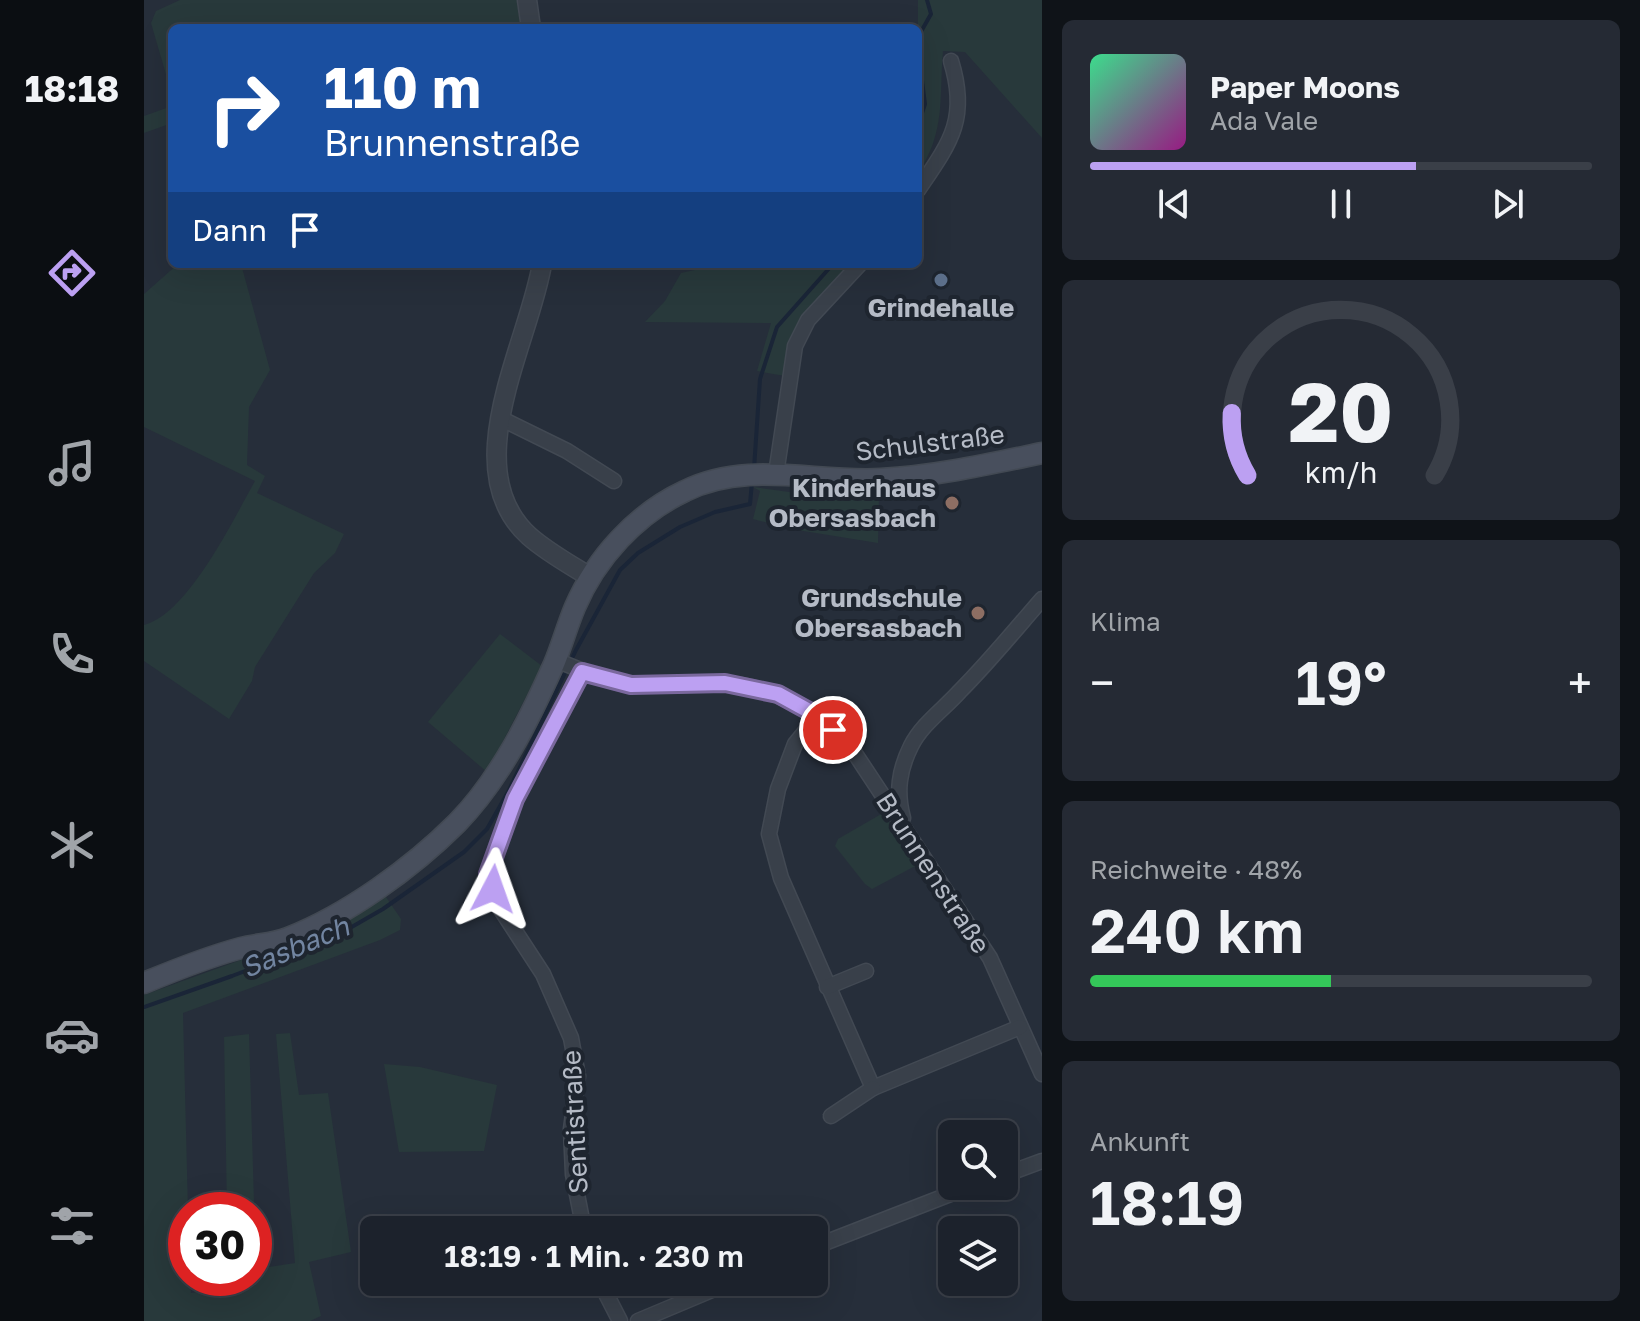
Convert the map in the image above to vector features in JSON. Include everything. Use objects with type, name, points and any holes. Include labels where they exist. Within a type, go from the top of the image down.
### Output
[{"type":"main road","name":"Schulstraße","points":[[144,983],[205,959],[284,939],[314,926],[346,909],[423,852],[457,822],[501,767],[559,661],[575,607],[590,577],[607,553],[656,507],[712,481],[758,474],[839,480],[915,476],[1042,453]]},
{"type":"street","points":[[527,0],[530,24]]},
{"type":"street","points":[[922,183],[956,128],[959,86],[951,61]]},
{"type":"street","points":[[541,268],[539,287],[500,418],[495,448],[499,485],[510,511],[527,535],[590,577]]},
{"type":"street","points":[[758,474],[795,346],[808,320],[856,268]]},
{"type":"street","points":[[500,418],[567,451],[614,481]]},
{"type":"street","points":[[906,830],[897,796],[911,745],[1042,599]]},
{"type":"street","name":"Brunnenstraße","points":[[559,661],[579,671],[631,685],[725,683],[778,694],[818,716],[848,743],[990,958],[1042,1074]]},
{"type":"street","name":"Sentistraße","points":[[579,671],[515,799],[488,874],[498,905],[543,974],[571,1038],[578,1076],[571,1129],[573,1174],[581,1216]]},
{"type":"street","points":[[818,716],[795,744],[778,789],[769,834],[781,878],[873,1088]]},
{"type":"street","points":[[827,987],[866,971]]},
{"type":"street","points":[[831,1116],[873,1088],[1020,1027]]},
{"type":"street","points":[[1018,1170],[1042,1161]]},
{"type":"street","points":[[828,1242],[938,1199]]},
{"type":"street","points":[[607,1296],[620,1321]]},
{"type":"street","points":[[638,1321],[698,1296]]},
{"type":"shaded area","points":[[180,0],[517,0],[520,24],[168,24],[168,81],[151,23],[156,11]]},
{"type":"shaded area","points":[[918,0],[1042,0],[1042,138],[965,52],[943,51],[937,129],[922,166],[922,24],[918,24]]},
{"type":"shaded area","points":[[168,107],[168,124],[144,133],[144,116]]},
{"type":"shaded area","points":[[173,268],[242,268],[270,370],[249,407],[247,465],[265,476],[257,493],[344,534],[335,553],[314,573],[255,667],[252,681],[229,719],[144,661],[144,625],[160,617],[193,585],[255,481],[144,427],[144,294]]},
{"type":"shaded area","points":[[704,268],[846,268],[798,324],[792,337],[785,376],[757,371],[771,323],[645,322],[665,301],[681,273]]},
{"type":"shaded area","points":[[753,487],[840,499],[879,496],[878,543],[791,529],[753,519],[760,491]]},
{"type":"shaded area","points":[[500,634],[542,666],[487,772],[428,722]]},
{"type":"shaded area","points":[[883,813],[917,865],[872,889],[835,846],[838,839]]},
{"type":"shaded area","points":[[380,897],[386,897],[401,919],[400,930],[380,940],[183,1013],[188,1192],[168,1192],[168,1296],[272,1296],[272,1267],[295,1263],[276,1034],[290,1033],[299,1095],[328,1093],[351,1252],[309,1262],[321,1316],[310,1321],[144,1321],[144,995],[321,931]]},
{"type":"shaded area","points":[[249,1034],[254,1192],[227,1192],[224,1037]]},
{"type":"shaded area","points":[[384,1064],[420,1067],[497,1085],[484,1151],[399,1152]]},
{"type":"waterway","name":"Sasbach","points":[[922,30],[931,14],[927,0]]},
{"type":"waterway","name":"Sasbach","points":[[922,80],[925,104],[922,113]]},
{"type":"waterway","name":"Sasbach","points":[[754,469],[760,379],[777,327],[829,268]]},
{"type":"waterway","name":"Sasbach","points":[[144,1007],[336,936],[383,909],[464,852],[487,829],[508,792],[576,650],[620,570],[638,553],[680,527],[715,512],[750,504],[752,482]]},
{"type":"place","name":"Grindehalle","points":[[941,280]]},
{"type":"place","name":"Kinderhaus Obersasbach","points":[[952,503]]},
{"type":"place","name":"Grundschule Obersasbach","points":[[978,613]]},
{"type":"route","points":[[493,889],[488,874],[515,799],[582,672],[631,685],[725,683],[778,694],[818,716],[833,730]]}]
